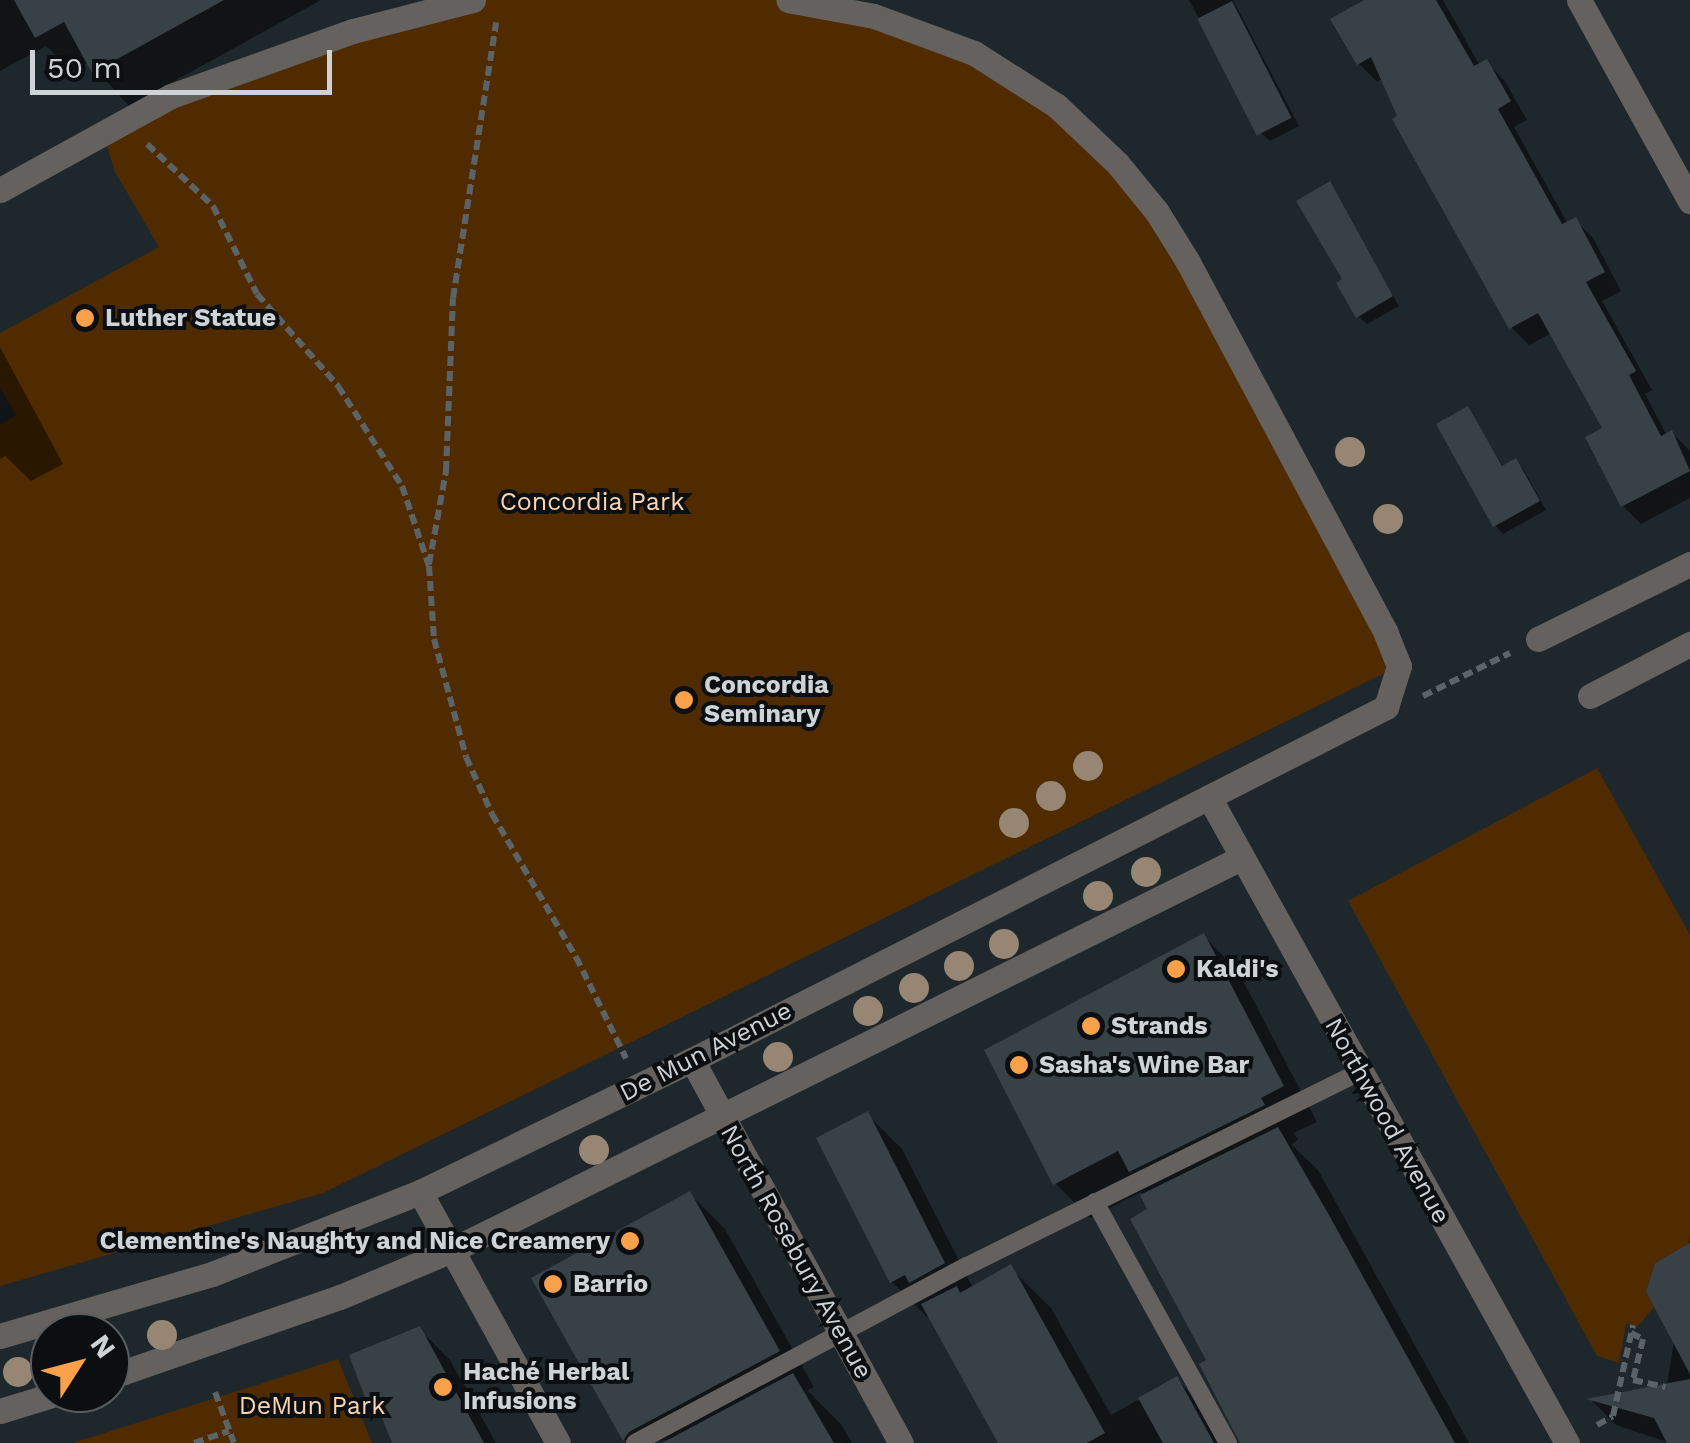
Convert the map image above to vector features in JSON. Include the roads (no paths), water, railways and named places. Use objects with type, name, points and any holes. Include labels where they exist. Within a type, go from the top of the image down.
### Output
[{"type":"street","points":[[0,190],[171,96],[353,30],[473,0]]},
{"type":"street","name":"De Mun Avenue","points":[[0,1336],[212,1274],[420,1192],[692,1060],[1386,707],[1399,666],[1386,633],[1188,262],[1157,212],[1117,164],[1057,106],[974,53],[874,16],[788,0]]},
{"type":"street","points":[[1579,0],[1690,201]]},
{"type":"street","points":[[1538,639],[1690,564]]},
{"type":"street","points":[[1590,696],[1690,644]]},
{"type":"street","name":"Northwood Avenue","points":[[1208,797],[1567,1443]]},
{"type":"street","points":[[130,1370],[340,1297],[452,1250],[1241,858]]},
{"type":"street","name":"North Rosebury Avenue","points":[[692,1060],[901,1443]]},
{"type":"street","points":[[420,1192],[558,1443]]},
{"type":"street","points":[[0,1411],[30,1402]]},
{"type":"lane","points":[[636,1443],[840,1331],[1360,1072]]},
{"type":"lane","points":[[1095,1202],[1228,1443]]},
{"type":"place","name":"Luther Statue","points":[[85,318]]},
{"type":"place","name":"Concordia Seminary","points":[[684,700]]},
{"type":"place","name":"Kaldi's","points":[[1176,969]]},
{"type":"place","name":"Strands","points":[[1091,1026]]},
{"type":"place","name":"Sasha's Wine Bar","points":[[1019,1065]]},
{"type":"place","name":"Clementine's Naughty and Nice Creamery","points":[[630,1241]]},
{"type":"place","name":"Barrio","points":[[553,1284]]},
{"type":"place","name":"Haché Herbal Infusions","points":[[443,1387]]},
{"type":"park label","name":"Concordia Park","points":[[592,502]]},
{"type":"park label","name":"DeMun Park","points":[[312,1406]]}]
